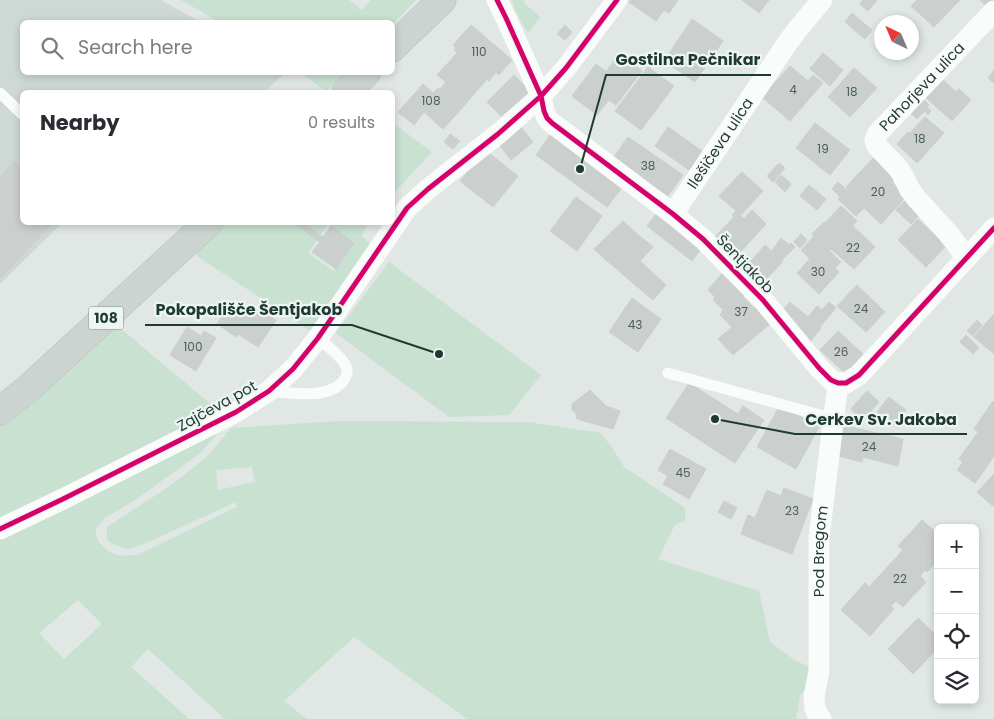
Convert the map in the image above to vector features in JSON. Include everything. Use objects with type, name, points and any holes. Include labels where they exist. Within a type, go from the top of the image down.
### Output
[{"type":"main road","points":[[395,45],[442,0]]},
{"type":"main road","points":[[348,90],[364,75]]},
{"type":"main road","name":"108","points":[[0,411],[37,380],[207,225]]},
{"type":"street","name":"Šentjakob","points":[[497,0],[541,96],[547,118],[704,239],[763,300],[818,368],[831,380],[838,383]]},
{"type":"street","name":"Zajčeva pot","points":[[0,529],[64,499],[236,412],[269,391],[293,369],[318,338],[408,208],[541,96],[566,68],[617,0]]},
{"type":"street","name":"Ilešičeva ulica","points":[[673,214],[786,45],[822,0]]},
{"type":"street","name":"Pahorjeva ulica","points":[[967,258],[910,190],[902,174],[875,143],[875,140],[878,133],[994,11]]},
{"type":"street","points":[[838,383],[846,383],[859,375],[994,228]]},
{"type":"street","name":"Pod Bregom","points":[[821,719],[815,709],[814,696],[819,670],[819,537],[838,383]]},
{"type":"lane","points":[[0,93],[20,112]]},
{"type":"lane","points":[[269,391],[315,394],[332,389],[342,383],[347,376],[347,369],[343,361],[318,338]]},
{"type":"lane","points":[[668,373],[834,419]]},
{"type":"shaded area","points":[[0,0],[161,0],[196,20],[20,20],[20,75],[283,75],[266,90],[20,90],[20,225],[60,225],[0,284]]},
{"type":"green space","points":[[181,0],[349,0],[362,10],[371,0],[416,0],[395,22],[395,20],[216,20]]},
{"type":"green space","points":[[512,0],[525,0],[523,2],[540,17],[528,33],[515,10]]},
{"type":"green space","points":[[304,75],[343,75],[327,90]]},
{"type":"green space","points":[[395,124],[432,152],[395,192]]},
{"type":"green space","points":[[220,225],[327,225],[308,253],[334,271],[354,242],[329,225],[368,225],[361,236],[371,244],[312,332],[197,256],[195,250]]},
{"type":"green space","points":[[389,262],[541,375],[509,415],[449,417],[336,333]]},
{"type":"green space","points":[[114,323],[219,411],[0,524],[0,422]]},
{"type":"green space","points":[[340,421],[528,422],[601,433],[624,467],[685,508],[685,521],[675,525],[658,559],[759,591],[770,642],[796,661],[815,669],[809,684],[800,696],[796,719],[467,719],[354,637],[284,701],[307,719],[225,719],[148,649],[131,667],[189,719],[0,719],[0,537],[221,430],[200,453],[138,498],[104,519],[96,528],[96,534],[100,543],[108,551],[121,555],[137,555],[237,507],[236,502],[144,544],[128,549],[112,544],[107,540],[107,527],[167,488],[208,456],[231,428]],"holes":[[[252,467],[255,482],[218,490],[216,470]],[[78,600],[102,624],[64,659],[39,633]]]},
{"type":"building","points":[[631,0],[678,0],[669,13],[664,10],[656,21],[629,2]]},
{"type":"building","points":[[742,0],[769,0],[759,13]]},
{"type":"building","points":[[863,0],[877,0],[868,11],[860,4]]},
{"type":"building","points":[[917,0],[960,0],[934,27],[911,6]]},
{"type":"building","points":[[980,0],[994,0],[994,2],[989,8]]},
{"type":"building","points":[[852,13],[872,30],[865,39],[845,22]]},
{"type":"building","points":[[692,19],[723,41],[695,82],[664,61]]},
{"type":"building","points":[[471,25],[512,60],[499,75],[496,72],[489,81],[454,50],[456,48],[453,45]]},
{"type":"building","points":[[565,25],[572,32],[565,40],[557,34]]},
{"type":"building","points":[[457,53],[487,79],[462,108],[440,89],[446,82],[437,75]]},
{"type":"building","points":[[823,53],[843,70],[830,86],[810,69]]},
{"type":"building","points":[[619,54],[642,71],[616,105],[602,95],[614,78],[606,72]]},
{"type":"building","points":[[596,64],[614,78],[602,95],[609,100],[597,115],[572,96]]},
{"type":"building","points":[[790,66],[808,81],[813,75],[823,83],[790,121],[762,97]]},
{"type":"building","points":[[648,67],[674,86],[641,130],[615,111]]},
{"type":"building","points":[[854,68],[877,88],[850,117],[828,97]]},
{"type":"building","points":[[994,70],[994,83],[988,78]]},
{"type":"building","points":[[514,75],[531,92],[504,119],[487,102]]},
{"type":"building","points":[[941,78],[956,92],[959,89],[971,100],[952,121],[924,96]]},
{"type":"building","points":[[423,84],[433,93],[438,88],[462,108],[443,129],[424,112],[414,125],[398,112]]},
{"type":"building","points":[[922,98],[929,105],[927,107],[931,111],[928,115],[925,111],[917,119],[909,111]]},
{"type":"building","points":[[925,117],[944,133],[917,163],[897,144]]},
{"type":"building","points":[[815,123],[850,150],[830,175],[796,148]]},
{"type":"building","points":[[520,126],[533,142],[511,160],[498,143]]},
{"type":"building","points":[[668,127],[702,151],[689,170],[655,146]]},
{"type":"building","points":[[553,131],[625,184],[607,207],[536,155]]},
{"type":"building","points":[[450,134],[460,141],[453,149],[444,142]]},
{"type":"building","points":[[628,137],[683,175],[668,196],[613,158]]},
{"type":"building","points":[[485,150],[518,176],[493,207],[460,181]]},
{"type":"building","points":[[877,154],[899,175],[892,182],[907,196],[881,224],[862,206],[864,203],[846,187]]},
{"type":"building","points":[[15,161],[20,166],[20,225],[51,225],[0,278],[0,177]]},
{"type":"building","points":[[779,163],[785,168],[773,182],[767,176]]},
{"type":"building","points":[[742,172],[763,191],[741,215],[719,196]]},
{"type":"building","points":[[781,175],[791,184],[785,192],[775,182]]},
{"type":"building","points":[[838,182],[847,190],[840,197],[832,189]]},
{"type":"building","points":[[809,185],[826,199],[817,210],[800,196]]},
{"type":"building","points":[[848,188],[864,203],[862,206],[864,208],[856,216],[838,199]]},
{"type":"building","points":[[576,197],[602,216],[577,251],[550,231]]},
{"type":"building","points":[[907,199],[922,212],[911,224],[896,210]]},
{"type":"building","points":[[841,206],[857,221],[841,238],[825,223]]},
{"type":"building","points":[[659,210],[704,245],[692,261],[647,226]]},
{"type":"building","points":[[752,210],[766,224],[735,258],[714,238],[734,217],[732,215],[736,211],[744,219]]},
{"type":"building","points":[[918,219],[946,246],[926,267],[898,240]]},
{"type":"building","points":[[623,221],[636,233],[607,261],[594,249]]},
{"type":"building","points":[[824,222],[841,238],[829,251],[812,234]]},
{"type":"building","points":[[296,225],[306,225],[323,237],[331,226],[354,243],[336,269],[312,252],[320,242]]},
{"type":"building","points":[[853,226],[875,247],[854,269],[831,249]]},
{"type":"building","points":[[636,233],[653,247],[640,261],[666,285],[653,300],[607,261]]},
{"type":"building","points":[[801,234],[807,240],[800,248],[794,242]]},
{"type":"building","points":[[814,236],[841,262],[835,268],[817,251],[810,259],[801,250]]},
{"type":"building","points":[[781,238],[789,245],[791,243],[795,247],[782,260],[772,251]]},
{"type":"building","points":[[765,245],[783,261],[763,283],[746,268]]},
{"type":"building","points":[[817,251],[839,272],[819,294],[797,273]]},
{"type":"building","points":[[725,270],[748,291],[743,297],[754,308],[756,306],[770,324],[733,355],[718,339],[732,327],[720,315],[723,310],[713,300],[715,297],[708,290]]},
{"type":"building","points":[[857,285],[885,312],[866,332],[837,306]]},
{"type":"building","points":[[632,298],[661,319],[638,352],[609,332]]},
{"type":"building","points":[[790,302],[821,328],[809,343],[779,314]]},
{"type":"building","points":[[829,302],[836,308],[820,327],[808,317],[817,306],[822,310]]},
{"type":"building","points":[[250,304],[276,320],[258,347],[238,334],[236,337],[217,324],[229,305],[244,314]]},
{"type":"building","points":[[994,316],[994,354],[974,337]]},
{"type":"building","points":[[977,320],[982,325],[973,336],[967,331]]},
{"type":"building","points":[[187,327],[201,336],[204,331],[216,338],[196,371],[170,355]]},
{"type":"building","points":[[838,331],[863,354],[845,373],[820,350]]},
{"type":"building","points":[[966,335],[979,348],[973,354],[960,342]]},
{"type":"building","points":[[689,383],[738,414],[743,406],[764,420],[743,451],[729,442],[721,454],[666,418]]},
{"type":"building","points":[[590,390],[606,406],[620,411],[613,429],[577,419],[576,413],[572,410],[572,404]]},
{"type":"building","points":[[867,391],[879,402],[863,420],[851,409]]},
{"type":"building","points":[[889,397],[906,410],[893,425],[877,412]]},
{"type":"building","points":[[994,402],[994,443],[974,429]]},
{"type":"building","points":[[780,405],[819,427],[796,469],[757,447]]},
{"type":"building","points":[[842,425],[903,439],[898,466],[863,457],[862,462],[835,455]]},
{"type":"building","points":[[978,432],[994,443],[994,456],[981,475],[959,459]]},
{"type":"building","points":[[729,442],[743,451],[735,463],[721,454]]},
{"type":"building","points":[[670,449],[706,469],[689,499],[663,484],[668,476],[658,470]]},
{"type":"building","points":[[963,462],[981,475],[975,483],[957,470]]},
{"type":"building","points":[[994,474],[994,505],[993,506],[977,492]]},
{"type":"building","points":[[784,488],[813,499],[792,554],[763,543]]},
{"type":"building","points":[[767,490],[781,496],[770,524],[755,518]]},
{"type":"building","points":[[724,501],[737,508],[731,519],[718,512]]},
{"type":"building","points":[[748,515],[770,524],[763,543],[741,534]]},
{"type":"building","points":[[922,520],[934,530],[934,564],[927,572],[898,546]]},
{"type":"building","points":[[903,550],[925,570],[920,576],[926,582],[903,607],[887,593],[882,598],[869,587]]},
{"type":"building","points":[[865,583],[882,598],[887,593],[896,601],[891,606],[894,609],[870,636],[841,610]]},
{"type":"building","points":[[918,618],[934,633],[934,652],[913,674],[888,649]]},
{"type":"cycle path","points":[[497,0],[541,96],[547,118],[703,239],[763,300],[831,380],[838,383],[846,383],[859,375],[994,228]]},
{"type":"cycle path","points":[[0,529],[236,412],[269,391],[293,369],[318,338],[407,208],[498,134],[541,96],[566,68],[617,0]]},
{"type":"place","name":"Gostilna Pečnikar","points":[[580,169]]},
{"type":"place","name":"Pokopališče Šentjakob","points":[[439,354]]},
{"type":"place","name":"Cerkev Sv. Jakoba","points":[[715,419]]}]
